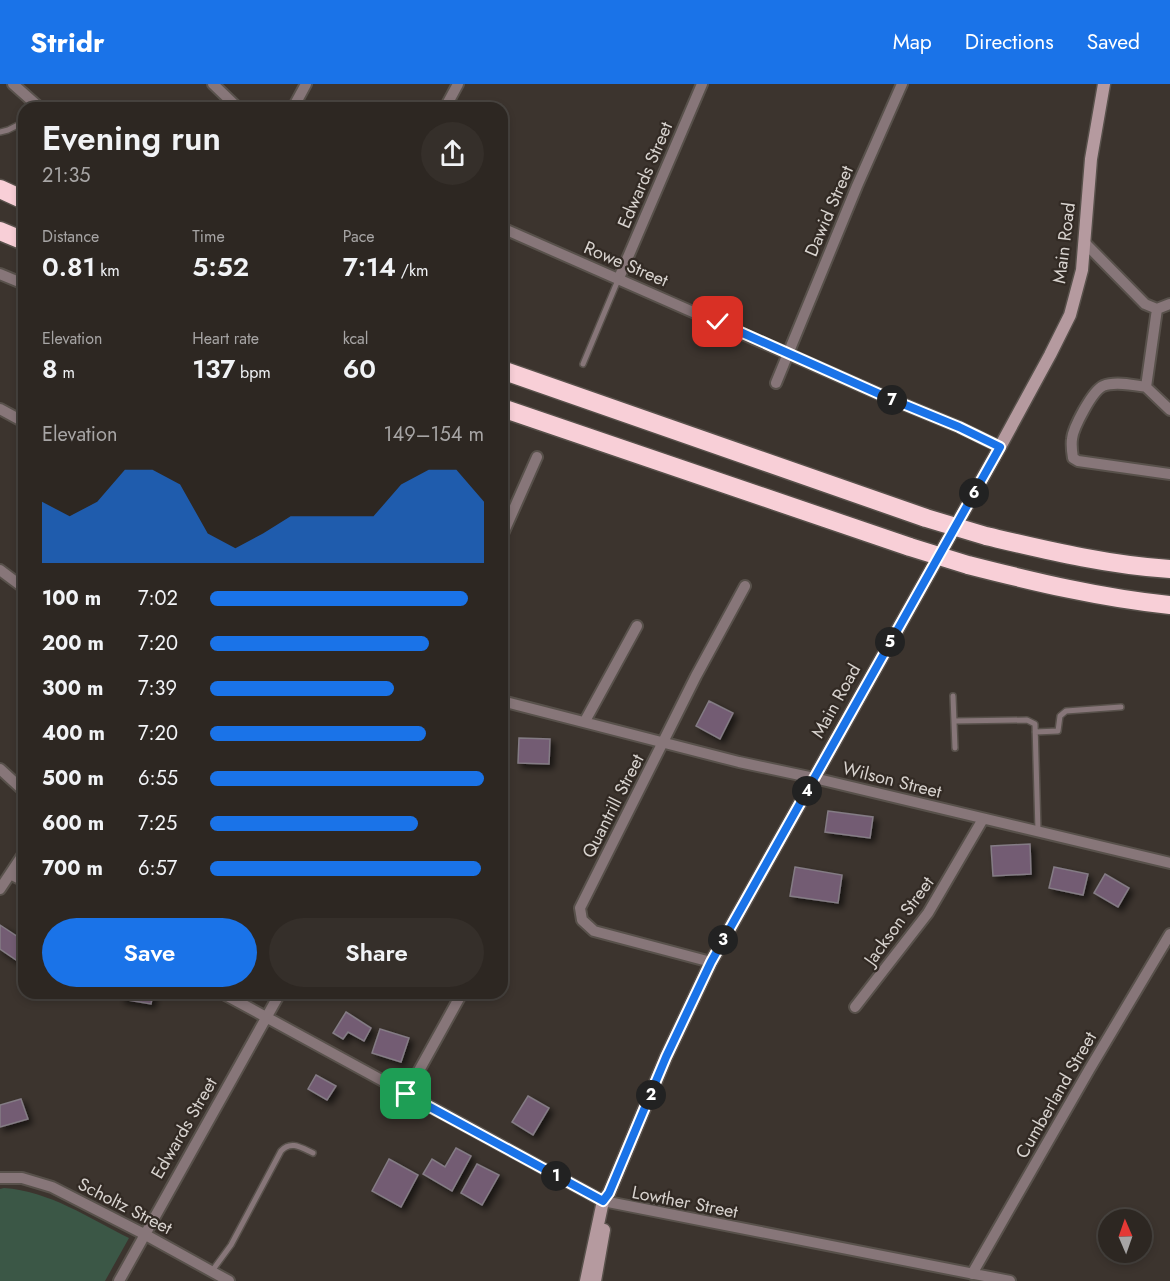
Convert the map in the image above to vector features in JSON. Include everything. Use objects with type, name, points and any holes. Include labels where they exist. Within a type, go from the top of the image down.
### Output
[{"type":"highway","points":[[0,189],[18,197]]},
{"type":"highway","points":[[0,231],[18,238]]},
{"type":"highway","points":[[508,372],[926,518],[986,536],[1064,554],[1170,569]]},
{"type":"highway","points":[[508,410],[968,565],[1048,585],[1132,601],[1170,604]]},
{"type":"street","points":[[13,84],[32,102]]},
{"type":"street","points":[[213,84],[232,102]]},
{"type":"street","points":[[296,102],[306,84]]},
{"type":"street","points":[[448,102],[458,84]]},
{"type":"street","name":"Edwards Street","points":[[619,278],[702,84]]},
{"type":"street","name":"Dawid Street","points":[[776,383],[787,352],[902,84]]},
{"type":"street","name":"Main Road","points":[[586,1281],[607,1199],[666,1057],[711,962],[1000,447],[1070,315],[1080,283],[1091,159],[1104,84]]},
{"type":"street","name":"Rowe Street","points":[[508,231],[1000,447]]},
{"type":"street","points":[[1084,242],[1145,304],[1157,309],[1170,304]]},
{"type":"street","points":[[0,274],[18,282]]},
{"type":"street","points":[[1146,387],[1157,309]]},
{"type":"street","points":[[1170,410],[1146,387],[1102,386],[1096,391],[1073,433],[1072,454],[1073,458],[1078,461],[1170,474]]},
{"type":"street","points":[[0,409],[18,419]]},
{"type":"street","points":[[508,523],[537,458]]},
{"type":"street","points":[[0,570],[18,584]]},
{"type":"street","name":"Quantrill Street","points":[[711,962],[594,931],[586,925],[580,915],[582,901],[696,676],[745,586]]},
{"type":"street","points":[[585,721],[637,626]]},
{"type":"street","name":"Wilson Street","points":[[508,702],[738,762],[1170,863]]},
{"type":"street","points":[[0,769],[18,786]]},
{"type":"street","name":"Jackson Street","points":[[855,1007],[928,913],[983,819]]},
{"type":"street","points":[[0,889],[18,862]]},
{"type":"street","points":[[10,874],[18,878]]},
{"type":"street","name":"Cumberland Street","points":[[972,1274],[1170,934]]},
{"type":"street","name":"Lowther Street","points":[[233,999],[406,1094],[607,1199],[1010,1281]]},
{"type":"street","name":"Edwards Street","points":[[118,1281],[277,999]]},
{"type":"street","points":[[406,1094],[459,999]]},
{"type":"street","name":"Scholtz Street","points":[[0,1178],[22,1178],[42,1183],[144,1234],[229,1281]]},
{"type":"street","name":"Main Road","points":[[596,1281],[607,1199]]},
{"type":"lane","points":[[0,132],[18,125]]},
{"type":"lane","points":[[583,364],[619,278]]},
{"type":"lane","points":[[953,696],[955,748]]},
{"type":"lane","points":[[1035,732],[1058,731],[1060,716],[1066,711],[1121,707]]},
{"type":"lane","points":[[954,721],[1027,720],[1035,724],[1038,831]]},
{"type":"lane","points":[[212,1272],[231,1245],[281,1151],[291,1145],[313,1153]]},
{"type":"green space","points":[[0,1189],[21,1190],[53,1200],[129,1238],[105,1281],[0,1281]]},
{"type":"building","points":[[709,701],[733,713],[720,739],[696,726]]},
{"type":"building","points":[[519,738],[550,739],[549,764],[518,763]]},
{"type":"building","points":[[828,811],[873,817],[870,838],[825,832]]},
{"type":"building","points":[[1030,844],[1031,874],[993,876],[991,846]]},
{"type":"building","points":[[795,867],[842,875],[838,903],[790,896]]},
{"type":"building","points":[[1054,867],[1088,874],[1083,895],[1049,888]]},
{"type":"building","points":[[1105,874],[1129,888],[1118,907],[1094,893]]},
{"type":"building","points":[[0,925],[18,937],[18,961],[0,949]]},
{"type":"building","points":[[121,999],[152,999],[151,1004]]},
{"type":"building","points":[[346,1012],[371,1028],[364,1041],[348,1032],[343,1039],[333,1033]]},
{"type":"building","points":[[380,1029],[409,1038],[401,1062],[372,1053]]},
{"type":"building","points":[[316,1075],[336,1086],[327,1100],[308,1089]]},
{"type":"building","points":[[528,1096],[549,1108],[533,1135],[512,1122]]},
{"type":"building","points":[[21,1099],[28,1119],[0,1127],[0,1105]]},
{"type":"building","points":[[456,1148],[471,1156],[452,1191],[423,1174],[432,1159],[445,1167]]},
{"type":"building","points":[[389,1159],[418,1175],[401,1207],[372,1191]]},
{"type":"building","points":[[477,1164],[499,1175],[482,1205],[461,1193]]},
{"type":"route","points":[[406,1094],[603,1201],[609,1193],[666,1057],[711,962],[1000,447],[718,322]]}]
